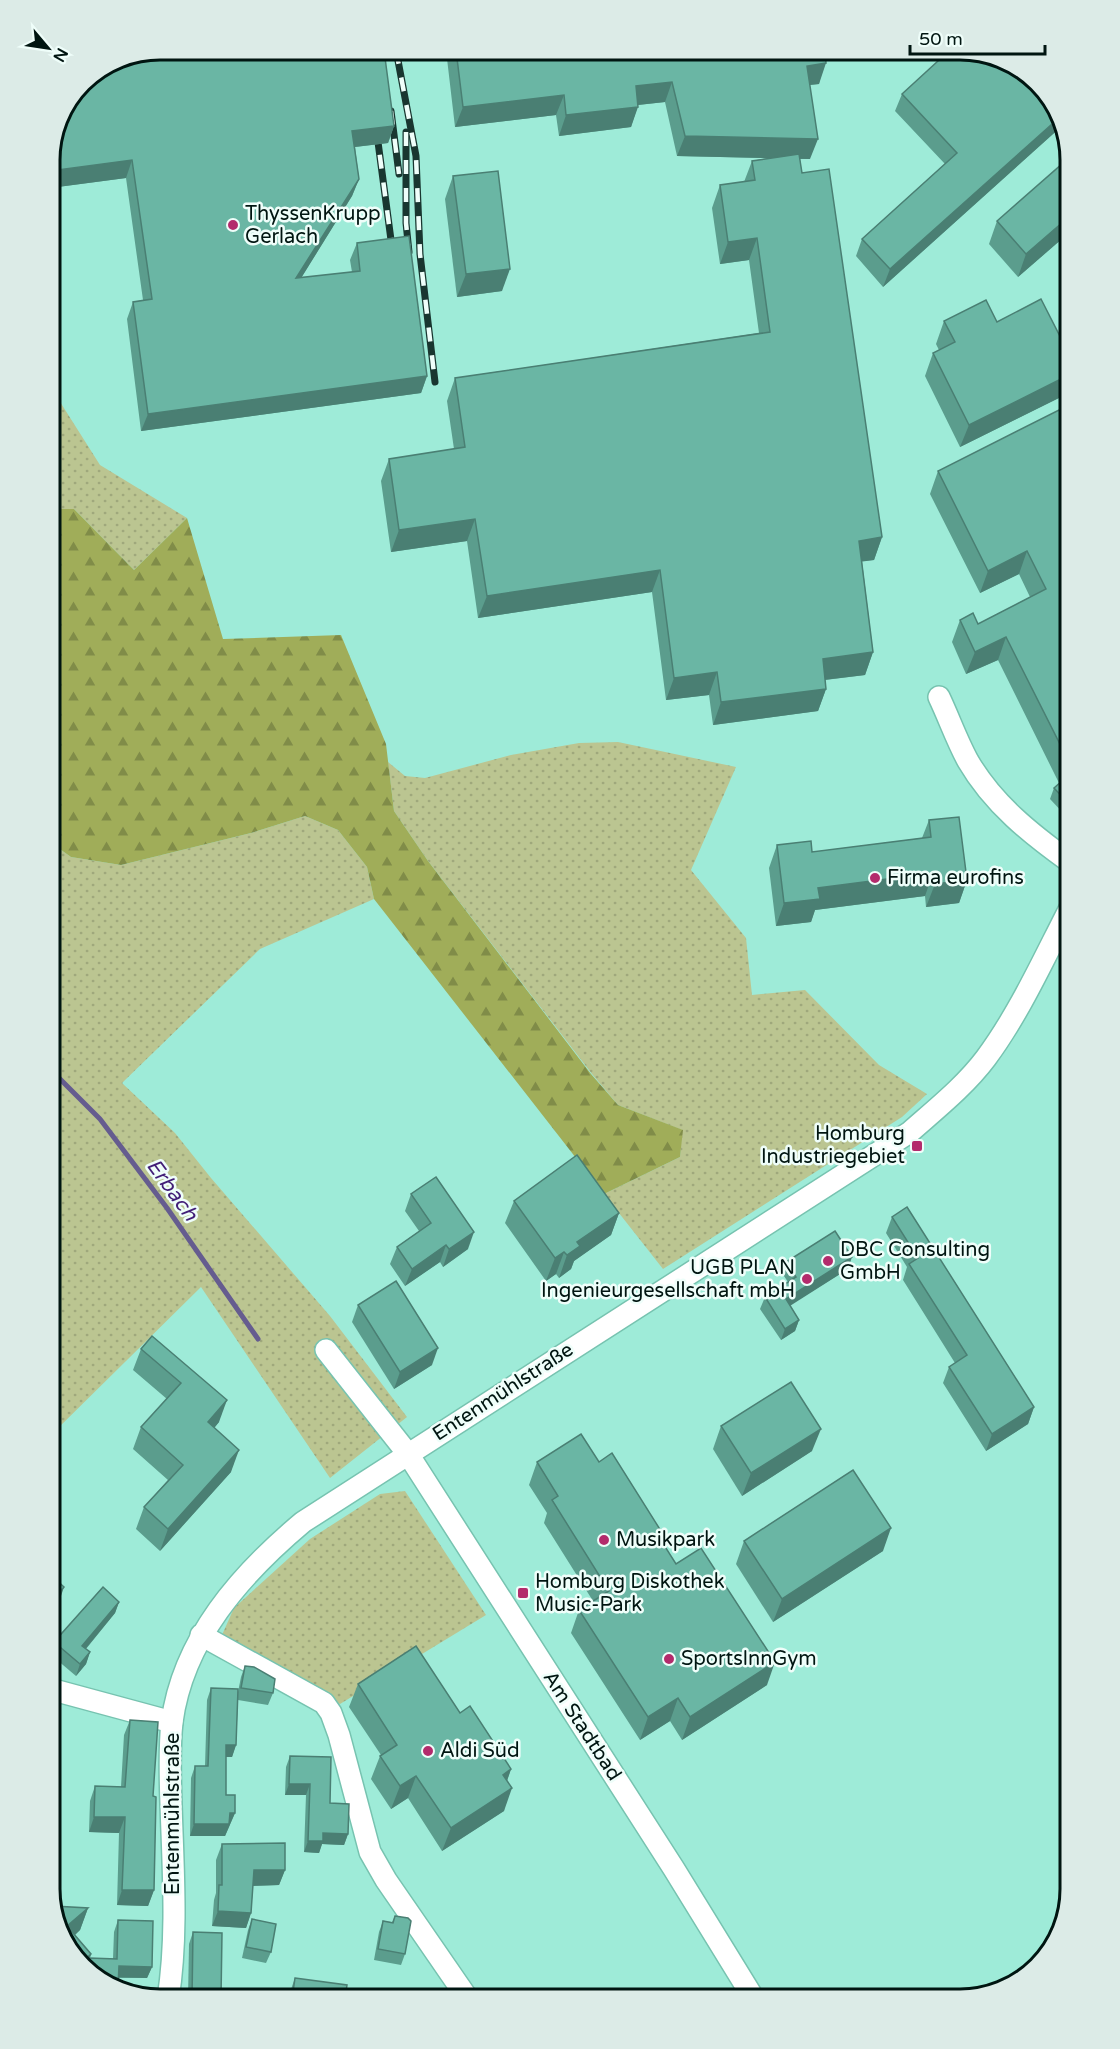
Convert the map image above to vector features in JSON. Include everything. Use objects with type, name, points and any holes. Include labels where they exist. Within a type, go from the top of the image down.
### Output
[{"type":"street","points":[[939,697],[969,761],[1002,806],[1032,835],[1060,854]]},
{"type":"street","name":"Entenmühlstraße","points":[[169,1989],[174,1915],[170,1760],[172,1722],[189,1663],[201,1635],[219,1606],[278,1543],[303,1522],[910,1132],[948,1099],[986,1059],[1009,1023],[1060,928]]},
{"type":"street","name":"Am Stadtbad","points":[[326,1350],[408,1454],[667,1859],[747,1989]]},
{"type":"street","points":[[201,1635],[324,1703],[331,1713],[339,1735],[370,1852],[461,1989]]},
{"type":"street","points":[[60,1692],[172,1722]]},
{"type":"green space","points":[[60,402],[100,465],[187,518],[134,570],[74,509],[60,509]]},
{"type":"green space","points":[[60,509],[74,509],[134,570],[187,518],[223,639],[341,635],[386,744],[394,811],[428,861],[591,1074],[618,1105],[683,1130],[680,1157],[604,1194],[374,899],[367,867],[338,830],[305,816],[251,833],[121,865],[71,857],[60,849]]},
{"type":"green space","points":[[618,742],[736,767],[691,870],[746,938],[752,995],[805,990],[879,1065],[927,1094],[902,1117],[663,1269],[604,1194],[680,1157],[682,1130],[618,1105],[592,1074],[428,861],[394,811],[388,762],[405,776],[425,778],[511,755],[579,743]]},
{"type":"green space","points":[[305,816],[338,830],[367,867],[374,899],[260,949],[122,1083],[175,1133],[330,1316],[407,1417],[330,1478],[201,1287],[60,1426],[60,849],[71,857],[121,865],[251,833]]},
{"type":"green space","points":[[405,1491],[486,1615],[340,1704],[222,1635],[234,1608],[310,1539],[380,1494]]},
{"type":"building","name":"ThyssenKrupp Gerlach","points":[[160,60],[385,60],[394,126],[352,131],[359,179],[296,278],[360,271],[357,243],[409,236],[427,376],[148,414],[133,302],[152,299],[132,160],[60,170],[63,134],[70,116],[81,99],[110,73],[128,65]]},
{"type":"building","points":[[457,60],[826,60],[826,63],[807,66],[818,139],[685,136],[672,82],[636,86],[638,107],[566,115],[564,95],[463,107]]},
{"type":"building","points":[[939,60],[980,62],[1004,70],[1026,85],[1047,110],[1053,124],[890,269],[862,239],[957,153],[902,94]]},
{"type":"building","points":[[799,154],[802,173],[829,169],[882,537],[859,541],[873,652],[823,659],[826,689],[721,702],[717,672],[674,678],[660,570],[487,596],[475,519],[399,530],[389,459],[465,447],[455,378],[770,332],[757,238],[728,242],[720,185],[755,180],[752,161]]},
{"type":"building","points":[[1060,166],[1060,225],[1026,254],[997,221]]},
{"type":"building","points":[[498,171],[510,269],[466,274],[453,176]]},
{"type":"building","points":[[1041,299],[1060,336],[1060,380],[969,425],[933,353],[955,342],[944,321],[986,300],[997,322]]},
{"type":"building","points":[[1060,410],[1060,744],[1006,637],[975,652],[960,620],[973,613],[978,624],[1046,589],[1027,551],[988,571],[938,471]]},
{"type":"building","points":[[1060,783],[1060,794],[1054,788]]},
{"type":"building","points":[[959,817],[967,880],[935,884],[933,873],[818,888],[820,899],[784,903],[777,845],[811,841],[812,852],[931,837],[929,820]]},
{"type":"building","points":[[577,1155],[619,1213],[577,1242],[580,1246],[567,1255],[564,1252],[555,1258],[514,1201]]},
{"type":"building","points":[[436,1177],[474,1232],[449,1249],[446,1245],[412,1269],[397,1247],[431,1223],[411,1194]]},
{"type":"building","points":[[907,1207],[1034,1407],[992,1434],[949,1367],[967,1355],[909,1264],[918,1258],[892,1217]]},
{"type":"building","points":[[835,1231],[852,1257],[786,1299],[799,1320],[785,1329],[765,1297],[796,1277],[786,1262]]},
{"type":"building","points":[[396,1281],[438,1348],[400,1372],[358,1305]]},
{"type":"building","points":[[152,1336],[227,1400],[208,1422],[239,1450],[168,1529],[144,1507],[183,1465],[141,1427],[181,1383],[141,1349]]},
{"type":"building","points":[[791,1382],[821,1429],[751,1473],[721,1426]]},
{"type":"building","points":[[581,1434],[599,1462],[612,1453],[661,1531],[657,1534],[676,1564],[701,1548],[775,1662],[690,1717],[678,1698],[648,1717],[579,1610],[609,1591],[552,1500],[558,1496],[537,1462]]},
{"type":"building","points":[[853,1470],[891,1528],[782,1599],[744,1541]]},
{"type":"building","points":[[103,1587],[119,1602],[82,1646],[90,1652],[80,1664],[60,1647],[60,1635]]},
{"type":"building","name":"Aldi Süd","points":[[416,1646],[460,1713],[470,1706],[511,1769],[503,1775],[512,1788],[451,1828],[416,1776],[400,1786],[380,1756],[397,1745],[358,1684]]},
{"type":"building","points":[[245,1666],[254,1667],[275,1679],[273,1693],[241,1688]]},
{"type":"building","points":[[211,1688],[238,1689],[236,1745],[226,1745],[226,1795],[235,1795],[235,1813],[230,1813],[229,1824],[194,1824],[195,1766],[208,1766]]},
{"type":"building","points":[[130,1720],[158,1722],[153,1796],[156,1797],[154,1890],[122,1890],[125,1817],[94,1817],[95,1786],[125,1787]]},
{"type":"building","points":[[290,1756],[331,1757],[330,1803],[349,1804],[348,1834],[323,1833],[323,1841],[308,1841],[310,1784],[289,1784]]},
{"type":"building","points":[[285,1843],[285,1870],[254,1870],[251,1913],[218,1911],[219,1885],[222,1885],[222,1844]]},
{"type":"building","points":[[62,1906],[88,1908],[68,1926]]},
{"type":"building","points":[[395,1916],[408,1918],[411,1921],[405,1954],[378,1949],[383,1921],[393,1923]]},
{"type":"building","points":[[252,1919],[276,1924],[271,1952],[246,1947]]},
{"type":"building","points":[[118,1920],[153,1921],[152,1967],[119,1966],[118,1980],[90,1960],[90,1958],[117,1959]]},
{"type":"building","points":[[68,1927],[91,1954],[87,1958],[73,1939]]},
{"type":"building","points":[[193,1932],[222,1933],[221,1989],[192,1989]]},
{"type":"building","points":[[295,1978],[347,1985],[346,1989],[293,1989]]},
{"type":"waterway","name":"Erbach","points":[[60,1079],[100,1119],[167,1208],[258,1339]]},
{"type":"railway","points":[[398,60],[416,156],[420,254],[435,382]]},
{"type":"railway","points":[[391,111],[399,174]]},
{"type":"railway","points":[[376,127],[393,255]]},
{"type":"railway","points":[[406,132],[406,223],[409,252]]},
{"type":"place","name":"ThyssenKrupp Gerlach","points":[[233,225]]},
{"type":"place","name":"Firma eurofins","points":[[875,878]]},
{"type":"place","name":"Homburg Industriegebiet","points":[[917,1146]]},
{"type":"place","name":"DBC Consulting GmbH","points":[[828,1261]]},
{"type":"place","name":"UGB PLAN Ingenieurgesellschaft mbH","points":[[807,1279]]},
{"type":"place","name":"Musikpark","points":[[604,1540]]},
{"type":"place","name":"Homburg Diskothek Music-Park","points":[[523,1593]]},
{"type":"place","name":"SportsInnGym","points":[[669,1659]]},
{"type":"place","name":"Aldi Süd","points":[[428,1751]]}]
